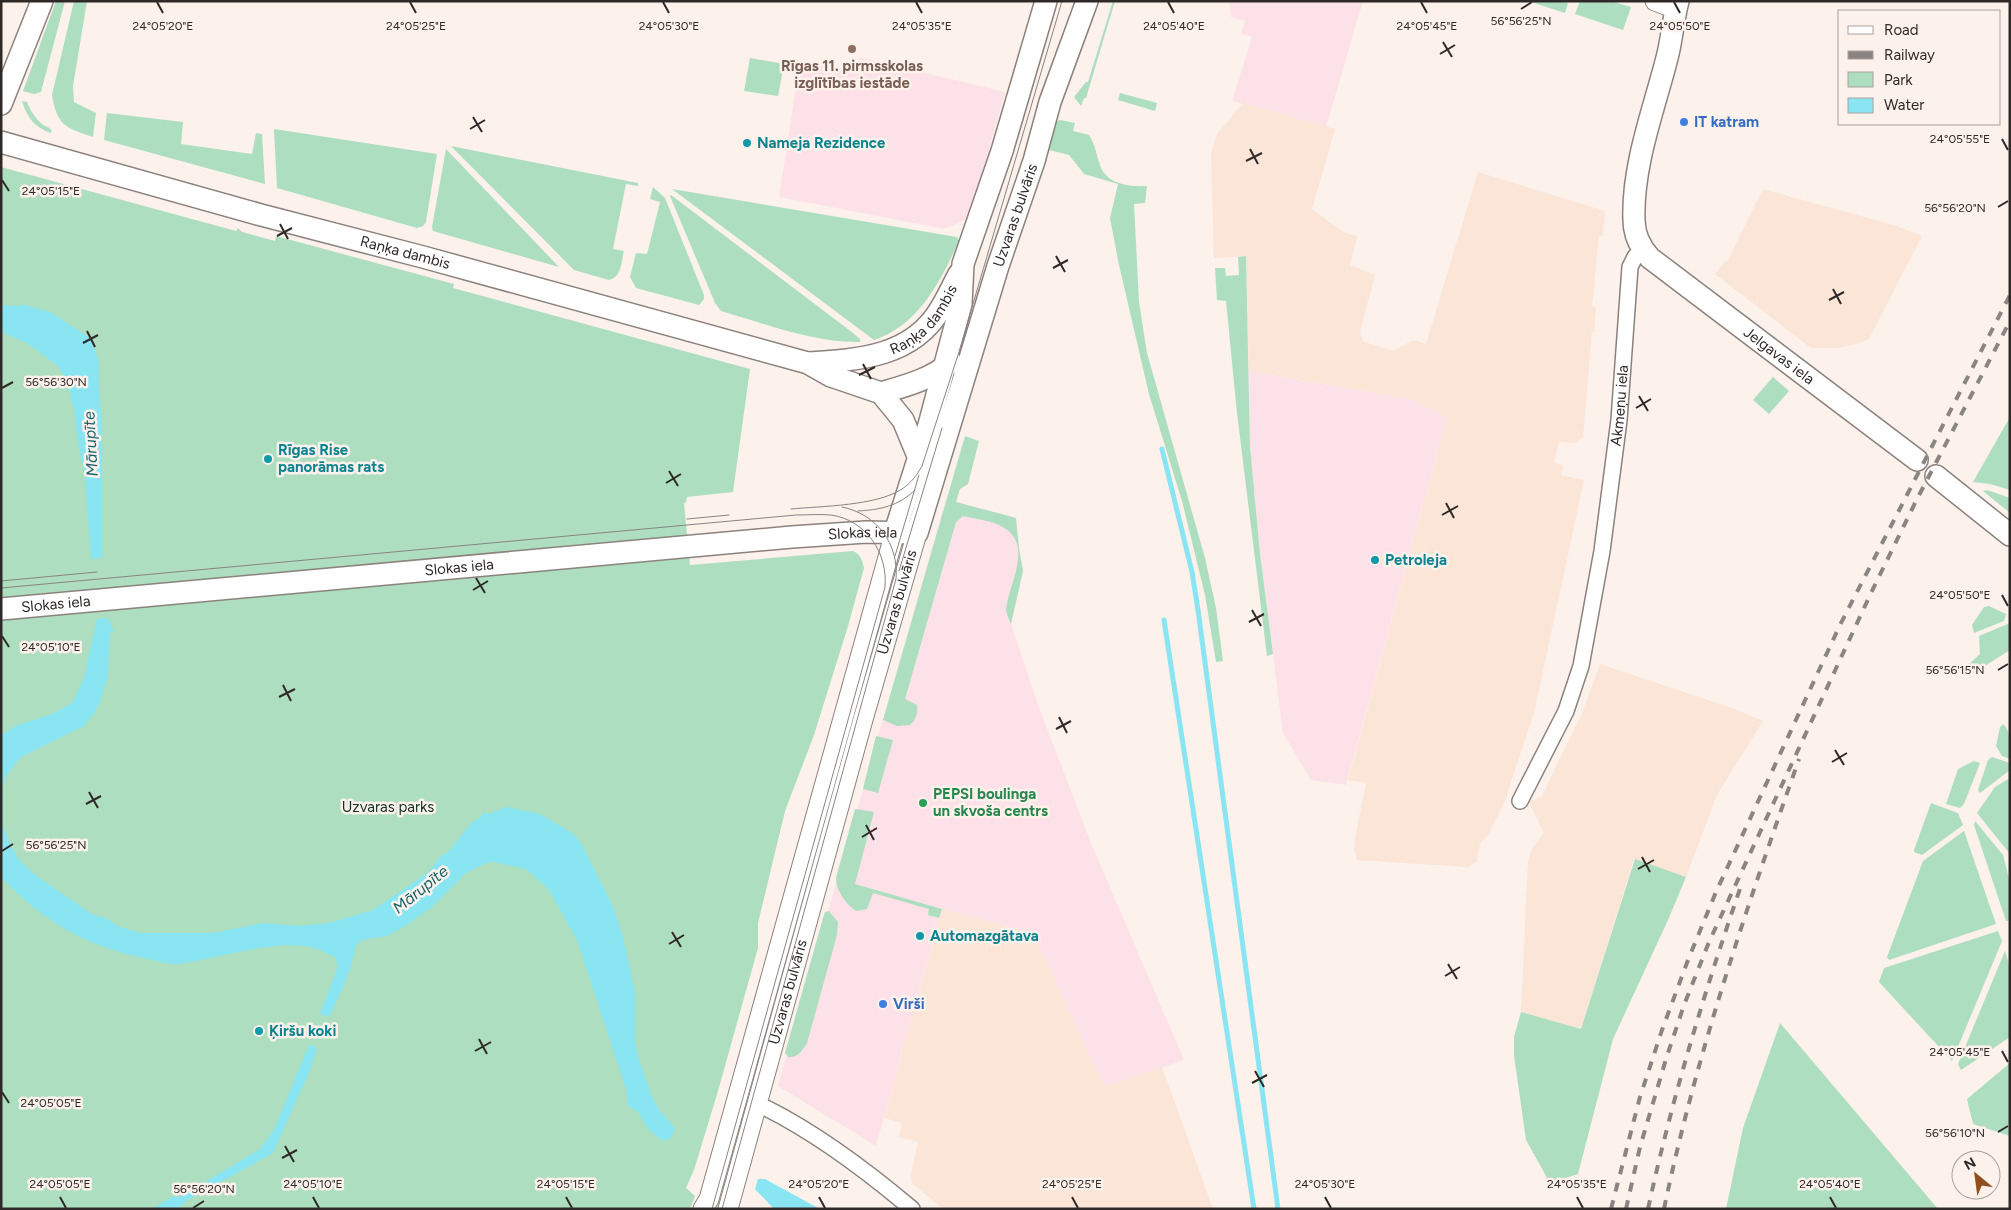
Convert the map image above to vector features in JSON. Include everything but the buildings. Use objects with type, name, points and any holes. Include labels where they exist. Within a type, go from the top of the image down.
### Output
[{"type":"main road","points":[[1,104],[42,1]]},
{"type":"main road","name":"Uzvaras bulvāris","points":[[895,532],[961,304],[963,264],[1002,151],[1046,1]]},
{"type":"main road","name":"Uzvaras bulvāris","points":[[917,533],[974,341],[1034,161],[1050,102],[1087,1]]},
{"type":"main road","points":[[1642,249],[1634,220],[1637,185],[1647,129],[1667,56],[1677,5]]},
{"type":"main road","name":"Raņķa dambis","points":[[1,142],[261,215],[423,257],[808,363],[831,376],[881,393]]},
{"type":"main road","name":"Jelgavas iela","points":[[1642,249],[1650,258],[1917,460]]},
{"type":"main road","name":"Raņķa dambis","points":[[808,363],[886,353],[904,345],[924,330],[941,310],[963,264]]},
{"type":"main road","points":[[918,456],[903,420],[881,393],[908,386],[944,368],[974,341]]},
{"type":"main road","points":[[1936,476],[2010,535]]},
{"type":"main road","name":"Slokas iela","points":[[1,609],[783,538],[857,532],[917,533]]},
{"type":"street","points":[[1655,1],[1677,5]]},
{"type":"street","name":"Akmeņu iela","points":[[1520,801],[1566,711],[1581,666],[1602,551],[1619,420],[1630,267],[1642,249]]},
{"type":"street","name":"Uzvaras bulvāris","points":[[703,1209],[709,1199],[895,532]]},
{"type":"street","name":"Uzvaras bulvāris","points":[[728,1209],[862,723],[917,533]]},
{"type":"street","points":[[766,1108],[786,1118],[829,1146],[888,1188],[912,1209]]},
{"type":"shaded area","points":[[1229,1],[1363,1],[1326,127],[1232,101],[1252,37],[1241,33],[1245,21],[1231,17]]},
{"type":"shaded area","points":[[859,57],[1005,92],[970,217],[945,229],[779,197],[800,62],[856,69]]},
{"type":"shaded area","points":[[1243,103],[1335,129],[1312,209],[1343,232],[1357,236],[1350,265],[1375,275],[1360,334],[1364,342],[1394,351],[1411,341],[1426,344],[1478,172],[1605,211],[1603,236],[1599,235],[1592,306],[1596,308],[1594,332],[1592,332],[1583,437],[1574,443],[1559,442],[1554,463],[1563,465],[1561,475],[1584,480],[1534,713],[1507,797],[1488,835],[1480,844],[1477,861],[1468,867],[1357,860],[1354,849],[1355,838],[1366,783],[1348,780],[1447,417],[1410,399],[1249,371],[1246,256],[1214,258],[1211,154],[1217,134]]},
{"type":"shaded area","points":[[1763,189],[1897,226],[1922,236],[1869,339],[1837,348],[1811,348],[1715,274],[1725,261],[1727,262]]},
{"type":"shaded area","points":[[1249,371],[1410,399],[1447,417],[1346,785],[1311,780],[1283,733],[1260,554],[1250,447]]},
{"type":"shaded area","points":[[946,499],[1016,518],[1023,571],[1011,624],[1038,705],[1091,843],[1184,1060],[1106,1086],[942,909],[876,1146],[778,1086]]},
{"type":"shaded area","points":[[1600,664],[1732,708],[1763,721],[1717,795],[1686,877],[1634,859],[1581,1029],[1521,1012],[1528,862],[1531,850],[1544,833],[1529,802],[1542,796],[1582,713]]},
{"type":"shaded area","points":[[942,909],[1033,933],[1100,1078],[1106,1086],[1162,1067],[1213,1209],[943,1209],[912,1183],[911,1174],[918,1142],[899,1137],[902,1123],[884,1118]]},
{"type":"green space","points":[[56,1],[65,1],[41,92],[34,94],[23,91]]},
{"type":"green space","points":[[74,1],[87,1],[73,86],[74,102],[96,113],[93,137],[75,131],[64,124],[57,113],[52,95]]},
{"type":"green space","points":[[1113,1],[1115,1],[1086,98],[1084,98],[1081,106],[1074,97],[1088,82]]},
{"type":"green space","points":[[1528,1],[1564,1],[1568,3],[1565,13]]},
{"type":"green space","points":[[1580,1],[1610,1],[1631,7],[1623,30],[1575,14]]},
{"type":"green space","points":[[750,58],[784,64],[778,96],[744,91]]},
{"type":"green space","points":[[1120,93],[1157,103],[1155,111],[1118,100]]},
{"type":"green space","points":[[22,101],[27,102],[37,119],[51,129],[50,133],[32,121]]},
{"type":"green space","points":[[107,113],[183,122],[181,144],[252,154],[256,133],[262,134],[265,184],[104,140]]},
{"type":"green space","points":[[1060,120],[1075,123],[1073,131],[1089,135],[1100,165],[1107,176],[1126,185],[1147,186],[1145,203],[1134,204],[1139,302],[1147,353],[1205,558],[1216,608],[1223,661],[1216,662],[1205,595],[1182,501],[1149,394],[1119,265],[1110,218],[1118,184],[1084,174],[1069,155],[1049,150],[1056,122]]},
{"type":"green space","points":[[274,129],[437,154],[426,222],[423,226],[417,228],[277,188]]},
{"type":"green space","points":[[451,146],[638,183],[638,186],[626,184],[613,249],[624,251],[619,272],[616,276],[609,280],[574,270]]},
{"type":"green space","points":[[446,149],[559,267],[433,231],[432,227]]},
{"type":"green space","name":"Uzvaras parks","points":[[1,167],[236,231],[238,228],[242,232],[275,241],[276,236],[454,284],[453,288],[750,369],[733,492],[687,497],[684,503],[690,565],[853,551],[861,558],[864,568],[814,735],[785,811],[758,923],[758,948],[718,1091],[694,1170],[686,1188],[695,1196],[690,1209],[1,1209]]},
{"type":"green space","points":[[653,187],[665,198],[704,295],[704,299],[699,305],[636,288],[630,277],[636,253],[647,254],[660,202],[650,199]]},
{"type":"green space","points":[[672,189],[957,237],[959,241],[936,286],[916,313],[890,333],[874,340]]},
{"type":"green space","points":[[671,195],[853,333],[860,339],[860,342],[807,336],[721,311],[715,303]]},
{"type":"green space","points":[[1246,256],[1250,447],[1260,554],[1273,654],[1267,656],[1237,413],[1226,301],[1217,300],[1215,268],[1225,268],[1226,276],[1239,275],[1238,257]]},
{"type":"green space","points":[[1773,377],[1789,391],[1769,414],[1753,400]]},
{"type":"green space","points":[[2010,417],[2010,490],[1990,484],[1973,482]]},
{"type":"green space","points":[[965,436],[979,441],[968,484],[960,489],[956,502],[1016,518],[1023,571],[1011,624],[1006,609],[1017,564],[1017,542],[1011,533],[997,524],[963,516],[956,522],[905,699],[917,705],[916,716],[910,725],[897,726],[883,720]]},
{"type":"green space","points":[[1987,490],[2010,498],[2010,513],[1983,491]]},
{"type":"green space","points":[[1989,606],[2006,614],[2004,621],[1974,633],[1972,625],[1984,607]]},
{"type":"green space","points":[[2010,623],[2010,650],[1969,676],[1967,666],[1980,654],[1979,636]]},
{"type":"green space","points":[[2003,724],[2009,735],[2010,759],[2002,756],[1996,746],[2000,727]]},
{"type":"green space","points":[[876,736],[893,740],[878,793],[863,789]]},
{"type":"green space","points":[[1992,757],[2010,763],[2010,770],[1980,793],[1978,790],[1988,760]]},
{"type":"green space","points":[[1974,761],[1980,763],[1964,804],[1960,808],[1946,804],[1958,769]]},
{"type":"green space","points":[[2010,778],[2010,854],[1977,813],[1995,787]]},
{"type":"green space","points":[[1931,803],[1958,813],[1963,825],[1922,855],[1914,852],[1914,850]]},
{"type":"green space","points":[[855,809],[874,812],[855,884],[942,909],[939,918],[928,915],[929,909],[873,893],[867,909],[856,911],[845,901],[836,883],[836,878]]},
{"type":"green space","points":[[1975,821],[2003,855],[2010,883],[2010,921],[2006,921],[1974,825]]},
{"type":"green space","points":[[1964,831],[1996,924],[1889,960],[1887,957],[1923,861]]},
{"type":"green space","points":[[1635,859],[1686,877],[1613,1039],[1578,1174],[1550,1183],[1526,1140],[1514,1055],[1514,1037],[1521,1012],[1581,1029]]},
{"type":"green space","points":[[829,911],[838,922],[837,935],[807,1043],[797,1055],[788,1057],[785,1053],[823,918],[825,912]]},
{"type":"green space","points":[[1998,931],[2002,941],[1952,1061],[1879,982],[1884,968]]},
{"type":"green space","points":[[2005,951],[2010,967],[2010,1037],[1961,1070],[1958,1064]]},
{"type":"green space","points":[[1780,1023],[1938,1209],[1726,1209],[1743,1128]]},
{"type":"green space","points":[[2010,1063],[2010,1136],[1973,1124],[1967,1099]]},
{"type":"water","name":"Mārupīte","points":[[1,305],[24,305],[50,312],[90,338],[94,346],[99,362],[102,426],[102,558],[91,559],[85,476],[78,443],[74,409],[66,380],[58,366],[27,343],[1,332]]},
{"type":"water","name":"Mārupīte","points":[[108,618],[114,631],[110,632],[108,676],[95,712],[84,726],[21,757],[6,776],[3,785],[3,825],[8,840],[19,860],[34,874],[93,915],[106,918],[118,926],[140,933],[213,933],[263,923],[298,926],[329,923],[373,910],[429,872],[437,860],[450,850],[471,823],[480,818],[484,812],[488,814],[507,807],[540,814],[572,833],[581,843],[613,906],[623,937],[635,993],[635,1040],[638,1057],[652,1097],[660,1111],[675,1128],[671,1138],[662,1141],[648,1129],[638,1112],[628,1106],[626,1089],[577,940],[549,890],[526,869],[493,862],[486,863],[466,873],[433,906],[407,925],[387,936],[362,940],[356,945],[350,970],[331,1014],[325,1017],[320,1013],[338,966],[335,957],[319,950],[299,946],[265,947],[178,964],[167,963],[126,954],[86,940],[50,920],[17,893],[1,877],[1,735],[18,725],[52,714],[72,703],[84,678],[97,619]]},
{"type":"water","points":[[310,1045],[317,1049],[310,1070],[273,1153],[186,1201],[177,1209],[152,1209],[172,1197],[180,1197],[260,1149],[274,1130]]},
{"type":"water","points":[[758,1179],[765,1179],[820,1209],[774,1209],[755,1189]]},
{"type":"waterway","points":[[1162,449],[1192,572],[1198,610],[1278,1209]]},
{"type":"waterway","points":[[1164,620],[1254,1209]]},
{"type":"tram line","points":[[791,509],[864,502],[891,495],[908,484],[922,466],[958,355],[1062,1]]},
{"type":"tram line","points":[[899,571],[942,428]]},
{"type":"tram line","points":[[895,556],[919,475]]},
{"type":"tram line","points":[[858,511],[874,510],[888,506],[902,500],[915,490]]},
{"type":"tram line","points":[[722,1209],[896,579],[894,554],[883,532],[866,516],[842,507]]},
{"type":"tram line","points":[[687,519],[729,515]]},
{"type":"tram line","points":[[1,588],[796,515],[831,515],[843,518],[864,531],[872,540],[883,562],[885,587],[712,1209]]},
{"type":"tram line","points":[[1,581],[97,572]]},
{"type":"railway","points":[[1611,1209],[1640,1097],[1662,1030],[1716,892],[1840,625],[2010,295]]},
{"type":"railway","points":[[1626,1209],[1640,1147],[1666,1059],[1684,1005],[1709,942],[1871,593],[1917,499],[2010,321]]},
{"type":"railway","points":[[1664,1209],[1691,1095],[1707,1038],[1760,870],[1799,759]]},
{"type":"railway","points":[[1648,1209],[1690,1044],[1742,883]]},
{"type":"place","name":"Rīgas 11. pirmsskolas izglītības iestāde","points":[[852,49]]},
{"type":"place","name":"IT katram","points":[[1684,122]]},
{"type":"place","name":"Nameja Rezidence","points":[[747,143]]},
{"type":"place","name":"Rīgas Rise panorāmas rats","points":[[268,459]]},
{"type":"place","name":"Petroleja","points":[[1375,560]]},
{"type":"place","name":"PEPSI boulinga un skvoša centrs","points":[[923,803]]},
{"type":"place","name":"Automazgātava","points":[[920,936]]},
{"type":"place","name":"Virši","points":[[883,1004]]},
{"type":"place","name":"Ķiršu koki","points":[[259,1031]]}]
